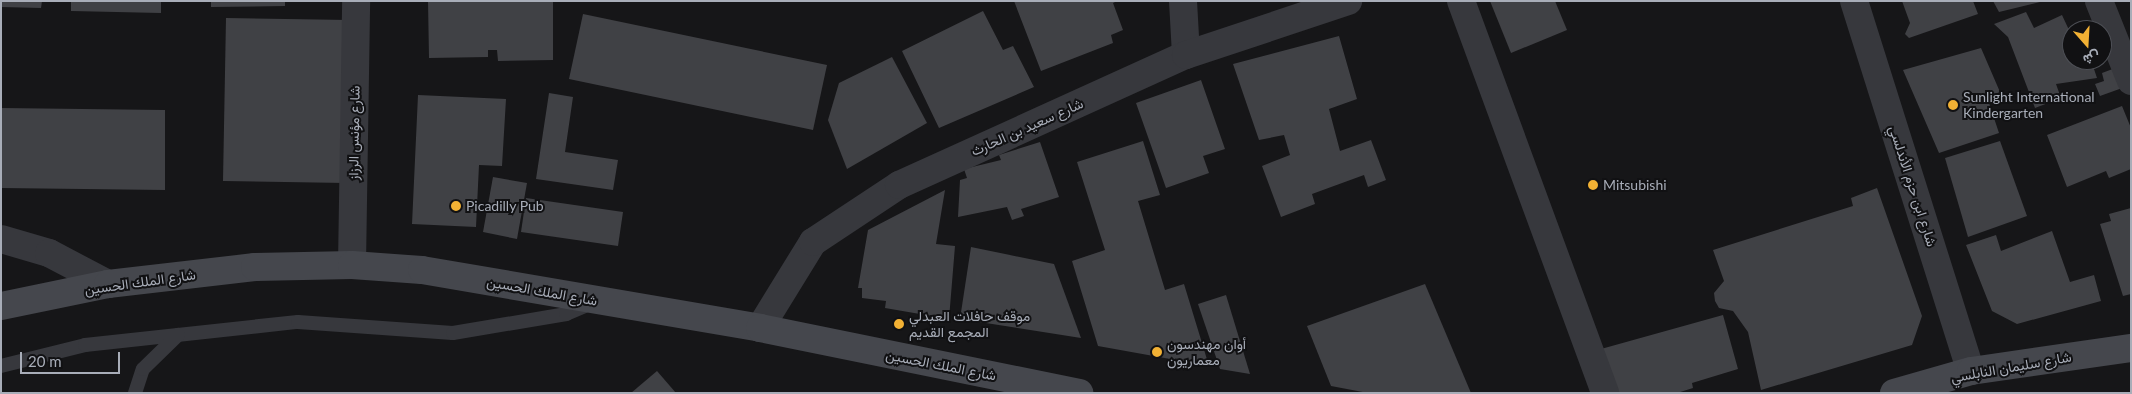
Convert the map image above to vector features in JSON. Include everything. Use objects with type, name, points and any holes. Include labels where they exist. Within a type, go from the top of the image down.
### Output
[{"type":"main road","name":"شارع الملك الحسين","points":[[1,306],[108,284],[255,267],[352,265],[422,270],[760,328],[1079,393]]},
{"type":"main road","name":"شارع سليمان النابلسي","points":[[1894,393],[1971,371],[2131,348]]},
{"type":"street","name":"شارع مؤنس الرزاز","points":[[352,265],[356,1]]},
{"type":"street","points":[[1183,1],[1186,54]]},
{"type":"street","name":"شارع سعيد بن الحارث","points":[[760,328],[813,242],[853,211],[899,185],[1186,54],[1348,1]]},
{"type":"street","points":[[1461,1],[1605,393]]},
{"type":"street","name":"شارع ابن حزم الأندلسي","points":[[1854,1],[1971,371]]},
{"type":"street","points":[[2099,1],[2130,76]]},
{"type":"street","points":[[1,239],[49,253],[108,284]]},
{"type":"lane","points":[[1,366],[85,345],[298,322],[453,333],[566,314],[597,300]]},
{"type":"lane","points":[[135,393],[143,368],[178,335]]},
{"type":"building","points":[[1,1],[42,1],[41,8],[1,7]]},
{"type":"building","points":[[71,1],[161,1],[161,13],[71,11]]},
{"type":"building","points":[[211,1],[285,1],[285,6],[211,7]]},
{"type":"building","points":[[428,1],[553,1],[553,60],[498,61],[497,50],[488,50],[488,57],[429,58]]},
{"type":"building","points":[[1014,1],[1117,1],[1113,3],[1123,30],[1111,35],[1113,43],[1041,71]]},
{"type":"building","points":[[1490,1],[1555,1],[1567,30],[1511,53]]},
{"type":"building","points":[[1902,1],[1973,1],[1978,14],[1909,38],[1905,34],[1910,23]]},
{"type":"building","points":[[1993,1],[2040,1],[2040,2],[1999,12]]},
{"type":"building","points":[[983,11],[1003,50],[1013,46],[1034,87],[939,128],[902,51]]},
{"type":"building","points":[[2026,12],[2034,28],[2062,15],[2064,20],[2062,20],[2062,70],[2094,70],[2097,78],[2056,84],[2061,98],[2035,108],[2008,37],[1994,24]]},
{"type":"building","points":[[583,14],[827,65],[813,130],[569,79]]},
{"type":"building","points":[[226,18],[349,20],[346,183],[223,181]]},
{"type":"building","points":[[1339,36],[1357,99],[1329,109],[1340,151],[1371,140],[1386,180],[1368,187],[1364,175],[1312,194],[1315,204],[1281,217],[1262,166],[1290,155],[1284,135],[1259,140],[1233,64]]},
{"type":"building","points":[[1981,48],[2000,92],[1987,97],[1999,133],[1939,153],[1903,70]]},
{"type":"building","points":[[892,57],[927,123],[847,169],[828,120],[839,83]]},
{"type":"building","points":[[2118,67],[2125,87],[2100,96],[2095,84],[2104,81],[2102,73]]},
{"type":"building","points":[[1201,80],[1225,149],[1203,156],[1209,173],[1166,188],[1136,103]]},
{"type":"building","points":[[549,93],[573,97],[565,152],[618,160],[613,190],[536,179]]},
{"type":"building","points":[[418,95],[506,99],[502,166],[479,165],[476,227],[412,224]]},
{"type":"building","points":[[2122,106],[2131,128],[2131,169],[2109,178],[2106,171],[2067,187],[2047,135]]},
{"type":"building","points":[[1,108],[165,110],[165,190],[1,188]]},
{"type":"building","points":[[1143,141],[1160,195],[1138,201],[1165,290],[1184,284],[1209,366],[1098,346],[1072,261],[1105,250],[1077,162]]},
{"type":"building","points":[[2000,141],[2027,216],[1968,237],[1945,158]]},
{"type":"building","points":[[1040,142],[1059,197],[1021,209],[1024,216],[1012,220],[1007,207],[958,217],[960,180],[967,178],[964,169],[1001,160],[999,155]]},
{"type":"building","points":[[493,177],[527,183],[517,239],[483,232]]},
{"type":"building","points":[[1877,188],[1922,316],[1912,345],[1761,390],[1748,332],[1733,311],[1719,308],[1715,301],[1714,293],[1724,281],[1713,250],[1853,206],[1851,198]]},
{"type":"building","points":[[945,190],[936,244],[955,246],[949,319],[885,308],[886,301],[862,298],[862,288],[858,288],[868,230]]},
{"type":"building","points":[[526,198],[623,212],[618,246],[521,232]]},
{"type":"building","points":[[2131,208],[2131,294],[2123,296],[2100,224],[2111,221],[2109,214]]},
{"type":"building","points":[[2052,231],[2070,282],[2094,275],[2101,301],[2017,324],[1992,311],[1966,245],[1996,235],[2001,251]]},
{"type":"building","points":[[971,247],[1054,264],[1081,338],[960,319]]},
{"type":"building","points":[[1425,284],[1471,393],[1368,393],[1331,386],[1307,326]]},
{"type":"building","points":[[1226,295],[1250,374],[1220,369],[1198,304]]},
{"type":"building","points":[[1723,315],[1738,369],[1692,383],[1693,388],[1677,393],[1613,393],[1601,349]]},
{"type":"building","points":[[657,371],[676,393],[631,393]]},
{"type":"place","name":"Sunlight International Kindergarten","points":[[1953,105]]},
{"type":"place","name":"Mitsubishi","points":[[1593,185]]},
{"type":"place","name":"Picadilly Pub","points":[[456,206]]},
{"type":"place","name":"موقف حافلات العبدلي المجمع القديم","points":[[899,324]]},
{"type":"place","name":"أوان مهندسون معماريون","points":[[1157,352]]}]
